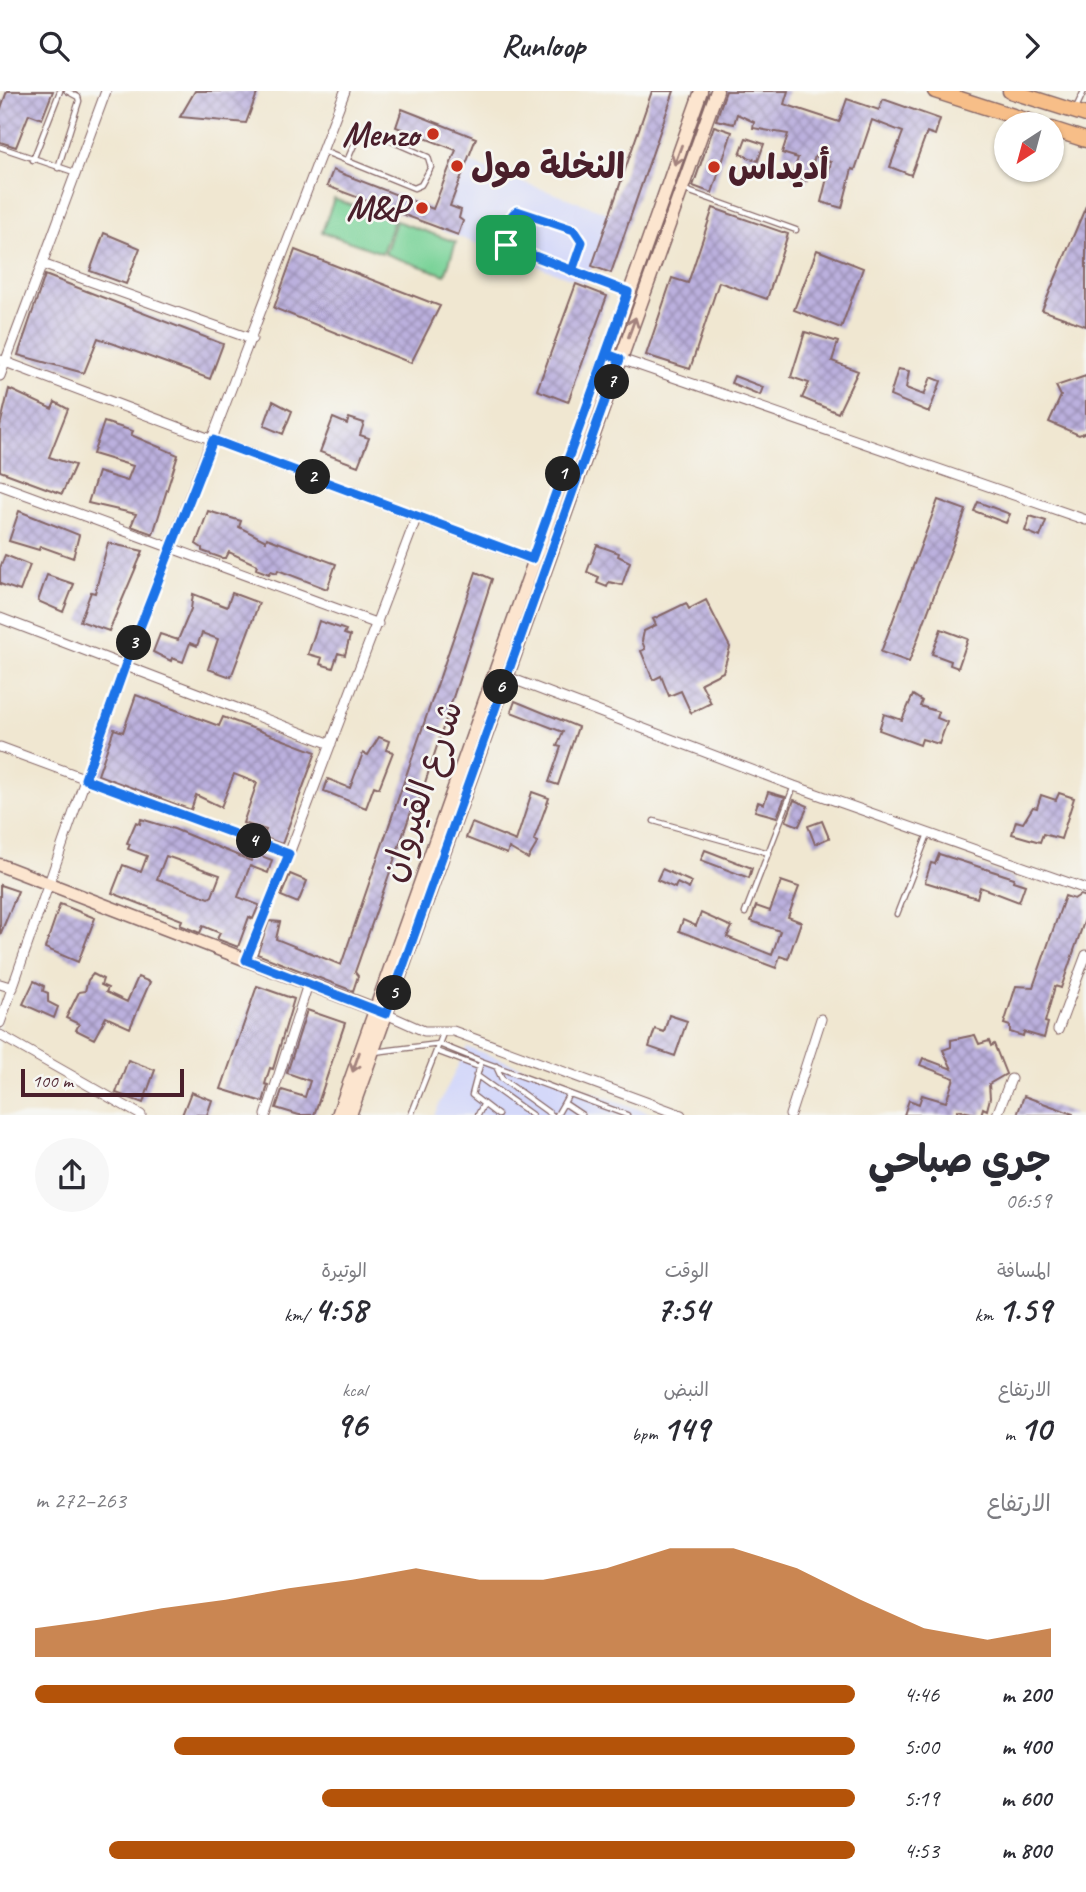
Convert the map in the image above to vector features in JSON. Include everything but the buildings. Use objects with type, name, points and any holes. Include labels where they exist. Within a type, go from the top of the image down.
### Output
[{"type":"main road","name":"شارع القيروان","points":[[350,1115],[372,1053],[380,1012],[532,559],[701,91]]},
{"type":"main road","name":"شارع القيروان","points":[[338,1115],[380,1012],[505,676],[717,91]]},
{"type":"main road","points":[[935,91],[1001,112]]},
{"type":"main road","points":[[1023,93],[1052,97],[1080,114]]},
{"type":"main road","points":[[1064,133],[1086,140]]},
{"type":"main road","points":[[0,865],[380,1012]]},
{"type":"street","points":[[0,376],[3,361],[106,91]]},
{"type":"street","points":[[0,1023],[125,666],[173,548],[345,91]]},
{"type":"street","points":[[42,264],[252,339]]},
{"type":"street","points":[[607,354],[1086,520]]},
{"type":"street","points":[[3,361],[532,559]]},
{"type":"street","points":[[0,485],[378,624]]},
{"type":"street","points":[[246,960],[378,624],[417,516]]},
{"type":"street","points":[[0,618],[331,744]]},
{"type":"street","points":[[505,676],[794,786],[1086,889]]},
{"type":"street","points":[[0,747],[289,854]]},
{"type":"street","points":[[1058,1030],[1086,955]]},
{"type":"street","points":[[0,984],[13,988]]},
{"type":"street","points":[[266,1115],[309,984]]},
{"type":"street","points":[[380,1012],[424,1031],[445,1029],[681,1115]]},
{"type":"street","points":[[790,1115],[821,1019]]},
{"type":"street","points":[[0,1035],[141,1115]]},
{"type":"street","points":[[998,1115],[1011,1079]]},
{"type":"lane","points":[[33,160],[61,91]]},
{"type":"lane","points":[[58,168],[79,101],[78,97],[67,91]]},
{"type":"lane","points":[[1080,114],[1084,91]]},
{"type":"lane","points":[[321,151],[414,188],[421,185],[431,167],[428,157],[364,129],[360,131],[347,161]]},
{"type":"lane","points":[[0,148],[75,173]]},
{"type":"lane","points":[[681,188],[796,230]]},
{"type":"lane","points":[[572,271],[582,242],[574,230],[514,212],[504,237],[506,245],[572,271],[628,292]]},
{"type":"lane","points":[[745,913],[794,786]]},
{"type":"lane","points":[[654,821],[769,853]]},
{"type":"lane","points":[[897,914],[929,833]]},
{"type":"lane","points":[[411,1115],[445,1029]]},
{"type":"lane","points":[[372,1053],[439,1044],[627,1115]]},
{"type":"lane","points":[[436,1051],[479,1067]]},
{"type":"lane","points":[[481,1061],[471,1092],[483,1105],[498,1115]]},
{"type":"lane","points":[[496,1066],[502,1079],[552,1115]]},
{"type":"lane","points":[[476,1075],[532,1115]]},
{"type":"lane","points":[[557,1115],[569,1094]]},
{"type":"lane","points":[[564,1103],[582,1115]]},
{"type":"lane","points":[[478,1115],[483,1105]]},
{"type":"shaded area","points":[[467,162],[611,214],[586,284],[440,230]]},
{"type":"shaded area","points":[[467,1047],[655,1115],[434,1115]]},
{"type":"green space","points":[[334,199],[394,220],[382,253],[322,232]]},
{"type":"green space","points":[[396,221],[456,242],[445,275],[385,254]]},
{"type":"place","name":"Menzo","points":[[433,134]]},
{"type":"place","name":"النخلة مول","points":[[457,166]]},
{"type":"place","name":"أديداس","points":[[714,167]]},
{"type":"place","name":"M&P","points":[[422,208]]},
{"type":"route","points":[[506,245],[504,237],[511,216],[517,211],[574,230],[582,242],[572,271],[628,292],[607,354],[620,359],[386,1014],[246,960],[289,854],[85,779],[125,666],[213,440],[532,559],[628,292],[506,245]]}]
